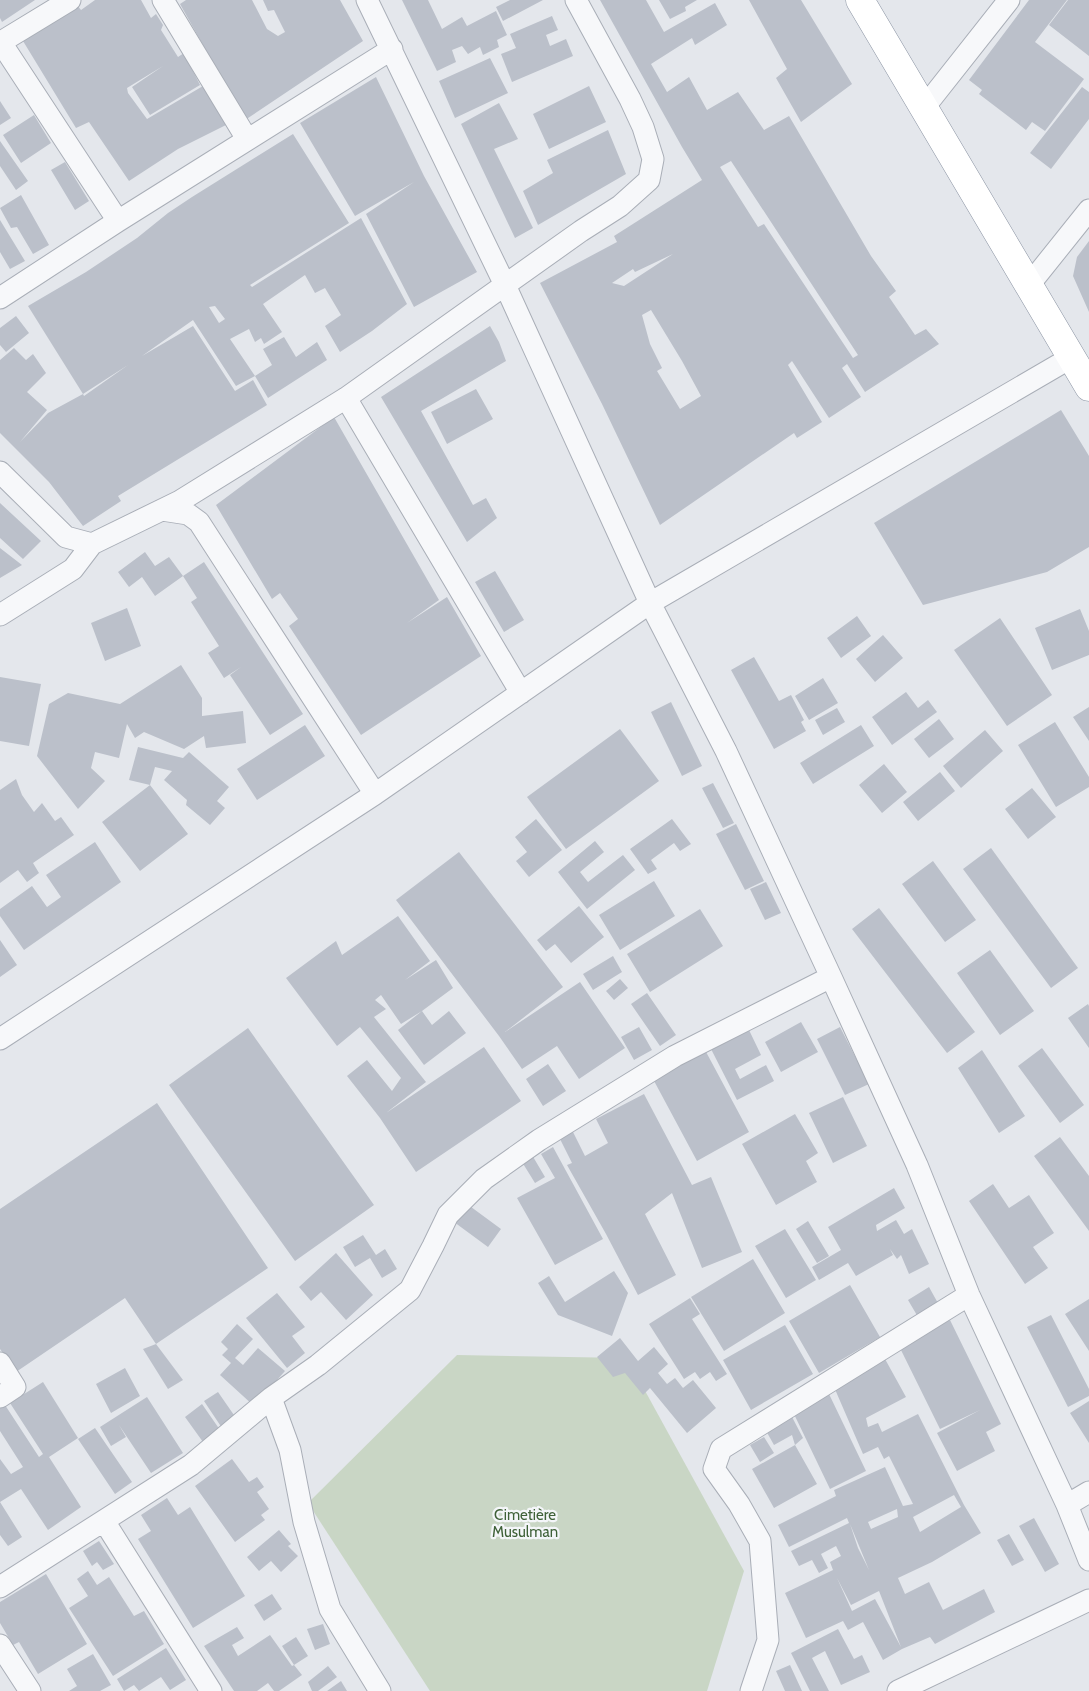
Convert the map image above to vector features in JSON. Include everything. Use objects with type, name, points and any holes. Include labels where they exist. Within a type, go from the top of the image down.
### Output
[{"type":"highway","points":[[860,0],[1089,387]]},
{"type":"street","points":[[70,0],[0,42],[118,221]]},
{"type":"street","points":[[163,0],[247,139]]},
{"type":"street","points":[[368,0],[505,285],[650,603],[726,751],[831,977],[917,1165],[969,1295],[1067,1505],[1089,1560]]},
{"type":"street","points":[[0,615],[73,568],[92,544],[180,501],[346,398],[581,231],[620,206],[649,180],[653,159],[643,127],[630,99],[576,0]]},
{"type":"street","points":[[923,109],[1009,0]]},
{"type":"street","points":[[1,295],[392,49]]},
{"type":"street","points":[[1029,285],[1089,210]]},
{"type":"street","points":[[0,1039],[375,794],[650,603],[1072,356]]},
{"type":"street","points":[[346,398],[521,693]]},
{"type":"street","points":[[0,472],[66,537],[92,544]]},
{"type":"street","points":[[162,510],[188,514],[199,522],[375,794]]},
{"type":"street","points":[[0,1587],[191,1465],[271,1398],[318,1365],[410,1290],[448,1215],[484,1179],[539,1140],[675,1056],[831,977]]},
{"type":"street","points":[[751,1691],[768,1640],[760,1541],[739,1504],[714,1469],[721,1449],[969,1295]]},
{"type":"street","points":[[0,1363],[15,1387],[0,1397]]},
{"type":"street","points":[[271,1398],[290,1450],[304,1522],[330,1608],[380,1691]]},
{"type":"street","points":[[1067,1505],[1089,1492]]},
{"type":"street","points":[[104,1522],[211,1691]]},
{"type":"street","points":[[898,1691],[1089,1600]]},
{"type":"street","points":[[0,1644],[30,1691]]},
{"type":"green space","name":"Cimetière Musulman","points":[[457,1355],[627,1358],[744,1571],[707,1691],[430,1691],[308,1503]]},
{"type":"building","points":[[0,0],[35,0],[2,22],[0,18]]},
{"type":"building","points":[[95,0],[141,0],[151,18],[156,14],[163,25],[161,30],[178,57],[184,53],[200,85],[150,115],[132,87],[163,66],[127,88],[128,93],[147,119],[203,86],[228,124],[178,149],[129,181],[89,122],[76,128],[23,41],[77,5],[81,10]]},
{"type":"building","points":[[186,0],[252,0],[267,29],[278,36],[285,32],[274,10],[268,11],[263,0],[340,0],[363,41],[245,120],[180,4]]},
{"type":"building","points":[[402,0],[428,0],[442,29],[462,17],[467,26],[496,11],[507,35],[497,40],[499,47],[483,55],[480,47],[468,54],[462,46],[452,50],[456,62],[437,71]]},
{"type":"building","points":[[510,0],[543,0],[503,21],[496,7]]},
{"type":"building","points":[[600,0],[646,0],[664,32],[715,3],[727,25],[695,45],[692,38],[651,64],[667,92],[689,77],[707,110],[738,92],[764,130],[789,116],[871,256],[896,291],[889,297],[915,335],[926,329],[939,344],[865,392],[847,364],[842,368],[861,397],[829,418],[792,361],[788,365],[822,422],[797,438],[794,433],[660,525],[602,404],[540,283],[617,242],[614,236],[702,180]],"holes":[[[731,161],[858,355],[853,358],[764,224],[758,227],[720,167]],[[673,254],[624,286],[612,283],[633,269],[635,272]],[[651,310],[701,396],[680,409],[657,371],[662,368],[650,344],[642,315]]]},
{"type":"building","points":[[659,0],[697,0],[685,7],[686,11],[670,19]]},
{"type":"building","points":[[749,0],[801,0],[852,84],[801,122],[776,78],[787,69]]},
{"type":"building","points":[[1029,0],[1067,0],[1035,42],[1084,79],[1045,131],[1032,122],[1026,130],[979,94],[982,90],[969,80]]},
{"type":"building","points":[[1068,0],[1089,0],[1089,56],[1049,25]]},
{"type":"building","points":[[552,16],[558,30],[546,35],[550,46],[566,39],[573,56],[512,82],[501,54],[516,48],[510,34]]},
{"type":"building","points":[[490,58],[508,93],[455,118],[439,81]]},
{"type":"building","points":[[376,77],[424,176],[477,272],[414,307],[366,214],[414,182],[355,216],[300,123]]},
{"type":"building","points":[[589,86],[606,122],[549,149],[533,114]]},
{"type":"building","points":[[1082,87],[1089,92],[1089,119],[1051,169],[1030,153]]},
{"type":"building","points":[[0,101],[11,118],[0,125]]},
{"type":"building","points":[[499,103],[518,139],[494,149],[533,228],[515,238],[461,124]]},
{"type":"building","points":[[34,115],[51,143],[21,163],[3,135]]},
{"type":"building","points":[[608,130],[626,174],[538,225],[523,191],[553,173],[547,160]]},
{"type":"building","points":[[293,134],[349,223],[250,285],[252,287],[361,218],[407,304],[372,331],[340,352],[325,326],[341,315],[325,288],[315,293],[305,275],[263,304],[282,332],[264,344],[261,338],[255,342],[249,329],[230,339],[255,376],[236,386],[193,320],[142,356],[193,326],[235,391],[253,380],[267,405],[118,496],[121,501],[83,526],[49,482],[0,433],[0,360],[14,348],[26,360],[33,354],[46,373],[27,392],[47,410],[20,442],[48,413],[83,394],[28,306],[86,272],[137,238],[168,213],[192,197]],"holes":[[[215,306],[225,319],[219,323],[209,307]],[[128,365],[84,396],[83,394]]]},
{"type":"building","points":[[0,141],[28,181],[16,190],[0,166]]},
{"type":"building","points":[[65,162],[89,201],[75,210],[51,170]]},
{"type":"building","points":[[21,195],[49,245],[33,254],[17,227],[11,228],[0,208]]},
{"type":"building","points":[[0,220],[25,261],[10,269],[0,252]]},
{"type":"building","points":[[1089,241],[1089,312],[1073,276],[1077,257]]},
{"type":"building","points":[[16,316],[29,333],[6,352],[0,345],[0,328]]},
{"type":"building","points":[[490,326],[499,342],[506,361],[421,411],[473,505],[486,498],[497,518],[467,542],[381,397]]},
{"type":"building","points":[[284,337],[296,357],[317,342],[327,360],[268,398],[255,376],[272,365],[263,349]]},
{"type":"building","points":[[476,389],[493,419],[447,444],[431,412]]},
{"type":"building","points":[[1061,410],[1089,456],[1089,547],[1047,572],[923,605],[874,523]]},
{"type":"building","points":[[334,417],[439,600],[407,623],[447,597],[481,656],[361,735],[289,626],[298,619],[280,593],[272,599],[216,505]]},
{"type":"building","points":[[0,503],[41,541],[23,559],[0,538]]},
{"type":"building","points":[[0,548],[22,565],[0,578]]},
{"type":"building","points":[[145,552],[155,566],[169,557],[183,576],[155,596],[142,577],[129,587],[118,572]]},
{"type":"building","points":[[204,562],[303,714],[270,735],[230,675],[241,667],[224,678],[208,653],[219,646],[191,602],[197,598],[183,576]]},
{"type":"building","points":[[495,571],[524,620],[504,632],[475,582]]},
{"type":"building","points":[[127,608],[141,646],[105,661],[91,623]]},
{"type":"building","points":[[1080,609],[1089,631],[1089,655],[1052,670],[1035,628]]},
{"type":"building","points":[[857,616],[871,636],[841,658],[827,638]]},
{"type":"building","points":[[1000,618],[1052,695],[1007,726],[954,650]]},
{"type":"building","points":[[883,635],[903,658],[875,682],[856,659]]},
{"type":"building","points":[[754,657],[779,701],[791,695],[804,720],[801,722],[806,731],[774,749],[731,670]]},
{"type":"building","points":[[181,665],[202,698],[202,716],[243,711],[246,743],[206,748],[204,736],[184,749],[144,732],[135,738],[127,724],[119,758],[95,752],[91,768],[105,781],[78,809],[37,756],[49,704],[68,693],[120,704]]},
{"type":"building","points":[[0,677],[41,684],[29,746],[0,741]]},
{"type":"building","points":[[823,678],[838,703],[809,720],[795,696]]},
{"type":"building","points":[[906,692],[918,708],[928,700],[937,712],[892,745],[872,717]]},
{"type":"building","points":[[671,702],[702,766],[682,776],[651,712]]},
{"type":"building","points":[[1089,707],[1089,741],[1073,717]]},
{"type":"building","points":[[837,708],[845,722],[823,735],[815,720]]},
{"type":"building","points":[[939,719],[954,739],[929,758],[914,739]]},
{"type":"building","points":[[1055,722],[1089,777],[1089,787],[1056,807],[1018,745]]},
{"type":"building","points":[[305,725],[325,756],[257,800],[237,769]]},
{"type":"building","points":[[861,725],[874,746],[813,784],[800,763]]},
{"type":"building","points":[[620,729],[659,781],[566,849],[527,797]]},
{"type":"building","points":[[985,730],[1003,751],[961,788],[943,766]]},
{"type":"building","points":[[138,747],[183,758],[189,752],[229,787],[217,801],[225,808],[210,825],[186,805],[187,800],[164,780],[172,771],[155,767],[150,785],[129,780]]},
{"type":"building","points":[[884,764],[907,792],[882,813],[859,785]]},
{"type":"building","points":[[940,772],[955,791],[918,821],[903,802]]},
{"type":"building","points":[[16,779],[22,795],[34,812],[42,803],[55,821],[61,817],[74,835],[33,863],[39,873],[27,882],[18,870],[0,883],[0,790]]},
{"type":"building","points":[[713,783],[734,823],[723,828],[702,788]]},
{"type":"building","points":[[150,785],[188,834],[140,871],[102,822]]},
{"type":"building","points":[[1032,788],[1056,817],[1028,839],[1005,809]]},
{"type":"building","points":[[536,819],[562,850],[529,877],[516,861],[527,852],[515,837]]},
{"type":"building","points":[[672,819],[691,844],[680,851],[674,843],[651,860],[657,869],[648,874],[630,849]]},
{"type":"building","points":[[736,824],[764,881],[745,890],[716,834]]},
{"type":"building","points":[[595,841],[604,852],[580,872],[588,882],[623,855],[635,870],[587,909],[558,872]]},
{"type":"building","points":[[95,842],[121,882],[24,950],[0,916],[0,909],[32,886],[47,907],[61,897],[46,875]]},
{"type":"building","points":[[991,848],[1078,968],[1051,988],[963,869]]},
{"type":"building","points":[[459,852],[563,987],[505,1032],[580,982],[625,1048],[579,1079],[557,1046],[522,1069],[396,900]]},
{"type":"building","points":[[933,861],[976,920],[945,942],[902,884]]},
{"type":"building","points":[[654,881],[675,916],[620,950],[599,915]]},
{"type":"building","points":[[766,882],[781,913],[765,920],[750,889]]},
{"type":"building","points":[[579,906],[604,937],[571,963],[555,944],[546,951],[537,940]]},
{"type":"building","points":[[879,908],[975,1032],[947,1053],[852,929]]},
{"type":"building","points":[[700,909],[723,946],[650,992],[627,954]]},
{"type":"building","points":[[398,916],[430,961],[405,980],[436,960],[453,988],[401,1024],[381,995],[375,1000],[386,1009],[374,1017],[426,1082],[386,1113],[484,1047],[521,1101],[416,1172],[380,1118],[347,1076],[367,1060],[392,1091],[401,1078],[360,1027],[337,1046],[286,978],[336,941],[342,955]]},
{"type":"building","points":[[0,940],[17,965],[0,977]]},
{"type":"building","points":[[990,950],[1034,1011],[1000,1035],[957,973]]},
{"type":"building","points":[[613,956],[622,972],[593,990],[583,974]]},
{"type":"building","points":[[620,979],[628,988],[614,1000],[606,991]]},
{"type":"building","points":[[647,993],[676,1035],[660,1046],[631,1004]]},
{"type":"building","points":[[1088,1004],[1089,1006],[1089,1048],[1068,1018]]},
{"type":"building","points":[[422,1011],[432,1025],[449,1011],[466,1033],[424,1065],[398,1030]]},
{"type":"building","points":[[801,1022],[818,1052],[781,1072],[765,1042]]},
{"type":"building","points":[[639,1027],[652,1050],[634,1060],[621,1037]]},
{"type":"building","points":[[840,1027],[869,1084],[845,1095],[817,1039]]},
{"type":"building","points":[[248,1028],[374,1205],[295,1261],[169,1085]]},
{"type":"building","points":[[749,1030],[761,1055],[735,1069],[740,1079],[766,1065],[774,1081],[737,1100],[711,1049]]},
{"type":"building","points":[[1042,1048],[1084,1105],[1060,1123],[1018,1066]]},
{"type":"building","points":[[705,1050],[749,1132],[697,1161],[653,1079]]},
{"type":"building","points":[[982,1050],[1025,1116],[999,1133],[958,1068]]},
{"type":"building","points":[[548,1064],[566,1091],[543,1106],[526,1079]]},
{"type":"building","points":[[644,1094],[692,1185],[711,1177],[742,1252],[702,1268],[672,1193],[645,1214],[676,1275],[638,1295],[567,1165],[572,1163],[559,1137],[572,1130],[585,1156],[608,1143],[596,1119]]},
{"type":"building","points":[[843,1097],[867,1146],[833,1163],[809,1113]]},
{"type":"building","points":[[157,1103],[268,1268],[156,1344],[125,1298],[16,1372],[0,1349],[0,1209]]},
{"type":"building","points":[[795,1114],[818,1153],[806,1161],[817,1182],[776,1205],[742,1144]]},
{"type":"building","points":[[1060,1137],[1089,1176],[1089,1231],[1034,1156]]},
{"type":"building","points":[[553,1147],[603,1239],[555,1265],[517,1198],[555,1178],[541,1154]]},
{"type":"building","points":[[532,1155],[545,1177],[535,1183],[522,1162]]},
{"type":"building","points":[[993,1184],[1009,1208],[1029,1195],[1054,1233],[1033,1247],[1048,1268],[1025,1284],[969,1201]]},
{"type":"building","points":[[894,1188],[905,1208],[876,1225],[877,1231],[896,1220],[904,1234],[912,1229],[929,1264],[909,1274],[901,1255],[897,1259],[890,1249],[893,1255],[856,1276],[848,1263],[819,1280],[812,1267],[841,1250],[828,1227]]},
{"type":"building","points":[[467,1204],[501,1229],[488,1247],[454,1222]]},
{"type":"building","points":[[808,1221],[829,1256],[817,1263],[796,1229]]},
{"type":"building","points":[[785,1229],[816,1280],[786,1298],[755,1246]]},
{"type":"building","points":[[363,1235],[376,1255],[385,1249],[397,1269],[382,1278],[370,1258],[355,1267],[343,1247]]},
{"type":"building","points":[[336,1253],[373,1295],[346,1320],[321,1292],[311,1301],[299,1287]]},
{"type":"building","points":[[753,1259],[785,1313],[724,1351],[691,1297]]},
{"type":"building","points":[[614,1271],[628,1293],[612,1336],[558,1315],[538,1283],[549,1276],[565,1302]]},
{"type":"building","points":[[850,1285],[880,1337],[819,1373],[789,1321]]},
{"type":"building","points":[[929,1287],[939,1305],[918,1317],[908,1300]]},
{"type":"building","points":[[277,1293],[305,1327],[292,1336],[305,1353],[287,1368],[246,1318]]},
{"type":"building","points":[[690,1298],[700,1314],[692,1319],[727,1374],[716,1381],[710,1372],[700,1379],[695,1372],[684,1379],[649,1324]]},
{"type":"building","points":[[1089,1299],[1089,1351],[1065,1314]]},
{"type":"building","points":[[1051,1315],[1089,1389],[1089,1396],[1068,1407],[1027,1327]]},
{"type":"building","points":[[950,1320],[1001,1424],[986,1432],[995,1451],[957,1471],[937,1433],[980,1410],[940,1429],[899,1346]]},
{"type":"building","points":[[237,1324],[253,1339],[235,1358],[243,1365],[258,1348],[285,1371],[254,1406],[220,1375],[231,1363],[222,1355],[228,1349],[221,1342]]},
{"type":"building","points":[[785,1325],[813,1374],[751,1410],[723,1360]]},
{"type":"building","points":[[620,1338],[638,1361],[654,1347],[668,1364],[658,1373],[667,1384],[675,1378],[683,1388],[693,1380],[716,1408],[687,1433],[650,1388],[643,1395],[625,1373],[613,1377],[597,1357]]},
{"type":"building","points":[[156,1344],[183,1380],[168,1389],[143,1349]]},
{"type":"building","points":[[885,1359],[906,1397],[866,1418],[868,1427],[878,1423],[882,1432],[918,1414],[964,1505],[981,1533],[932,1562],[898,1578],[905,1594],[929,1582],[943,1610],[984,1589],[995,1612],[935,1644],[930,1637],[902,1649],[883,1660],[863,1622],[848,1630],[843,1621],[806,1638],[785,1593],[833,1570],[830,1562],[841,1556],[836,1546],[821,1554],[828,1568],[819,1573],[812,1560],[799,1566],[791,1551],[849,1523],[847,1518],[789,1547],[778,1525],[836,1496],[834,1490],[885,1467],[903,1506],[913,1504],[889,1456],[884,1459],[878,1447],[863,1454],[834,1387]],"holes":[[[954,1495],[961,1507],[920,1532],[913,1517]],[[897,1509],[898,1517],[871,1529],[868,1522]],[[850,1524],[869,1570],[858,1548]],[[837,1578],[851,1605],[879,1591],[901,1647],[875,1599],[852,1611]]]},
{"type":"building","points":[[125,1368],[140,1396],[111,1413],[96,1384]]},
{"type":"building","points":[[43,1382],[78,1438],[49,1457],[81,1507],[48,1530],[21,1489],[0,1502],[0,1459],[11,1474],[23,1467],[0,1431],[0,1408],[5,1405],[39,1457],[43,1454],[10,1403]]},
{"type":"building","points":[[218,1392],[236,1418],[222,1428],[204,1401]]},
{"type":"building","points":[[829,1394],[866,1471],[830,1489],[793,1412]]},
{"type":"building","points":[[147,1397],[183,1453],[151,1473],[119,1425],[126,1437],[111,1446],[100,1427]]},
{"type":"building","points":[[1089,1401],[1089,1443],[1070,1413]]},
{"type":"building","points":[[202,1404],[220,1430],[203,1442],[185,1417]]},
{"type":"building","points":[[791,1415],[803,1438],[795,1445],[792,1435],[774,1445],[765,1429]]},
{"type":"building","points":[[95,1428],[132,1482],[115,1494],[78,1439]]},
{"type":"building","points":[[764,1437],[774,1453],[760,1462],[750,1445]]},
{"type":"building","points":[[795,1445],[817,1484],[774,1508],[752,1469]]},
{"type":"building","points":[[232,1459],[249,1482],[257,1477],[264,1487],[257,1492],[269,1509],[261,1515],[265,1520],[235,1542],[195,1486]]},
{"type":"building","points":[[167,1498],[178,1515],[190,1507],[245,1596],[193,1628],[138,1539],[151,1531],[141,1515]]},
{"type":"building","points":[[0,1502],[22,1537],[8,1546],[0,1535]]},
{"type":"building","points":[[1034,1518],[1059,1564],[1045,1572],[1019,1526]]},
{"type":"building","points":[[279,1530],[291,1544],[288,1546],[298,1556],[281,1572],[271,1561],[259,1571],[247,1557]]},
{"type":"building","points":[[1009,1534],[1024,1560],[1012,1566],[997,1540]]},
{"type":"building","points":[[99,1541],[114,1564],[103,1570],[97,1562],[92,1566],[83,1551]]},
{"type":"building","points":[[88,1571],[97,1585],[109,1577],[134,1616],[144,1611],[164,1644],[113,1676],[69,1608],[88,1596],[77,1579]]},
{"type":"building","points":[[46,1574],[87,1644],[38,1674],[19,1642],[13,1645],[0,1623],[0,1602]]},
{"type":"building","points":[[272,1594],[282,1609],[264,1621],[254,1605]]},
{"type":"building","points":[[323,1624],[330,1644],[315,1650],[307,1629]]},
{"type":"building","points":[[237,1627],[244,1638],[232,1645],[238,1656],[270,1635],[292,1666],[294,1665],[302,1675],[279,1691],[274,1691],[268,1683],[257,1691],[234,1691],[204,1646]]},
{"type":"building","points":[[838,1629],[854,1659],[862,1655],[870,1672],[841,1685],[825,1651],[812,1658],[829,1691],[810,1691],[791,1653]]},
{"type":"building","points":[[296,1637],[308,1656],[294,1665],[282,1646]]},
{"type":"building","points":[[166,1648],[186,1680],[170,1690],[161,1677],[139,1691],[134,1685],[124,1691],[117,1679]]},
{"type":"building","points":[[93,1654],[111,1685],[100,1691],[69,1691],[77,1686],[67,1669]]},
{"type":"building","points":[[790,1665],[802,1691],[785,1691],[776,1671]]},
{"type":"building","points":[[328,1666],[337,1677],[318,1691],[312,1691],[308,1682]]},
{"type":"building","points":[[341,1681],[347,1691],[327,1691]]}]
